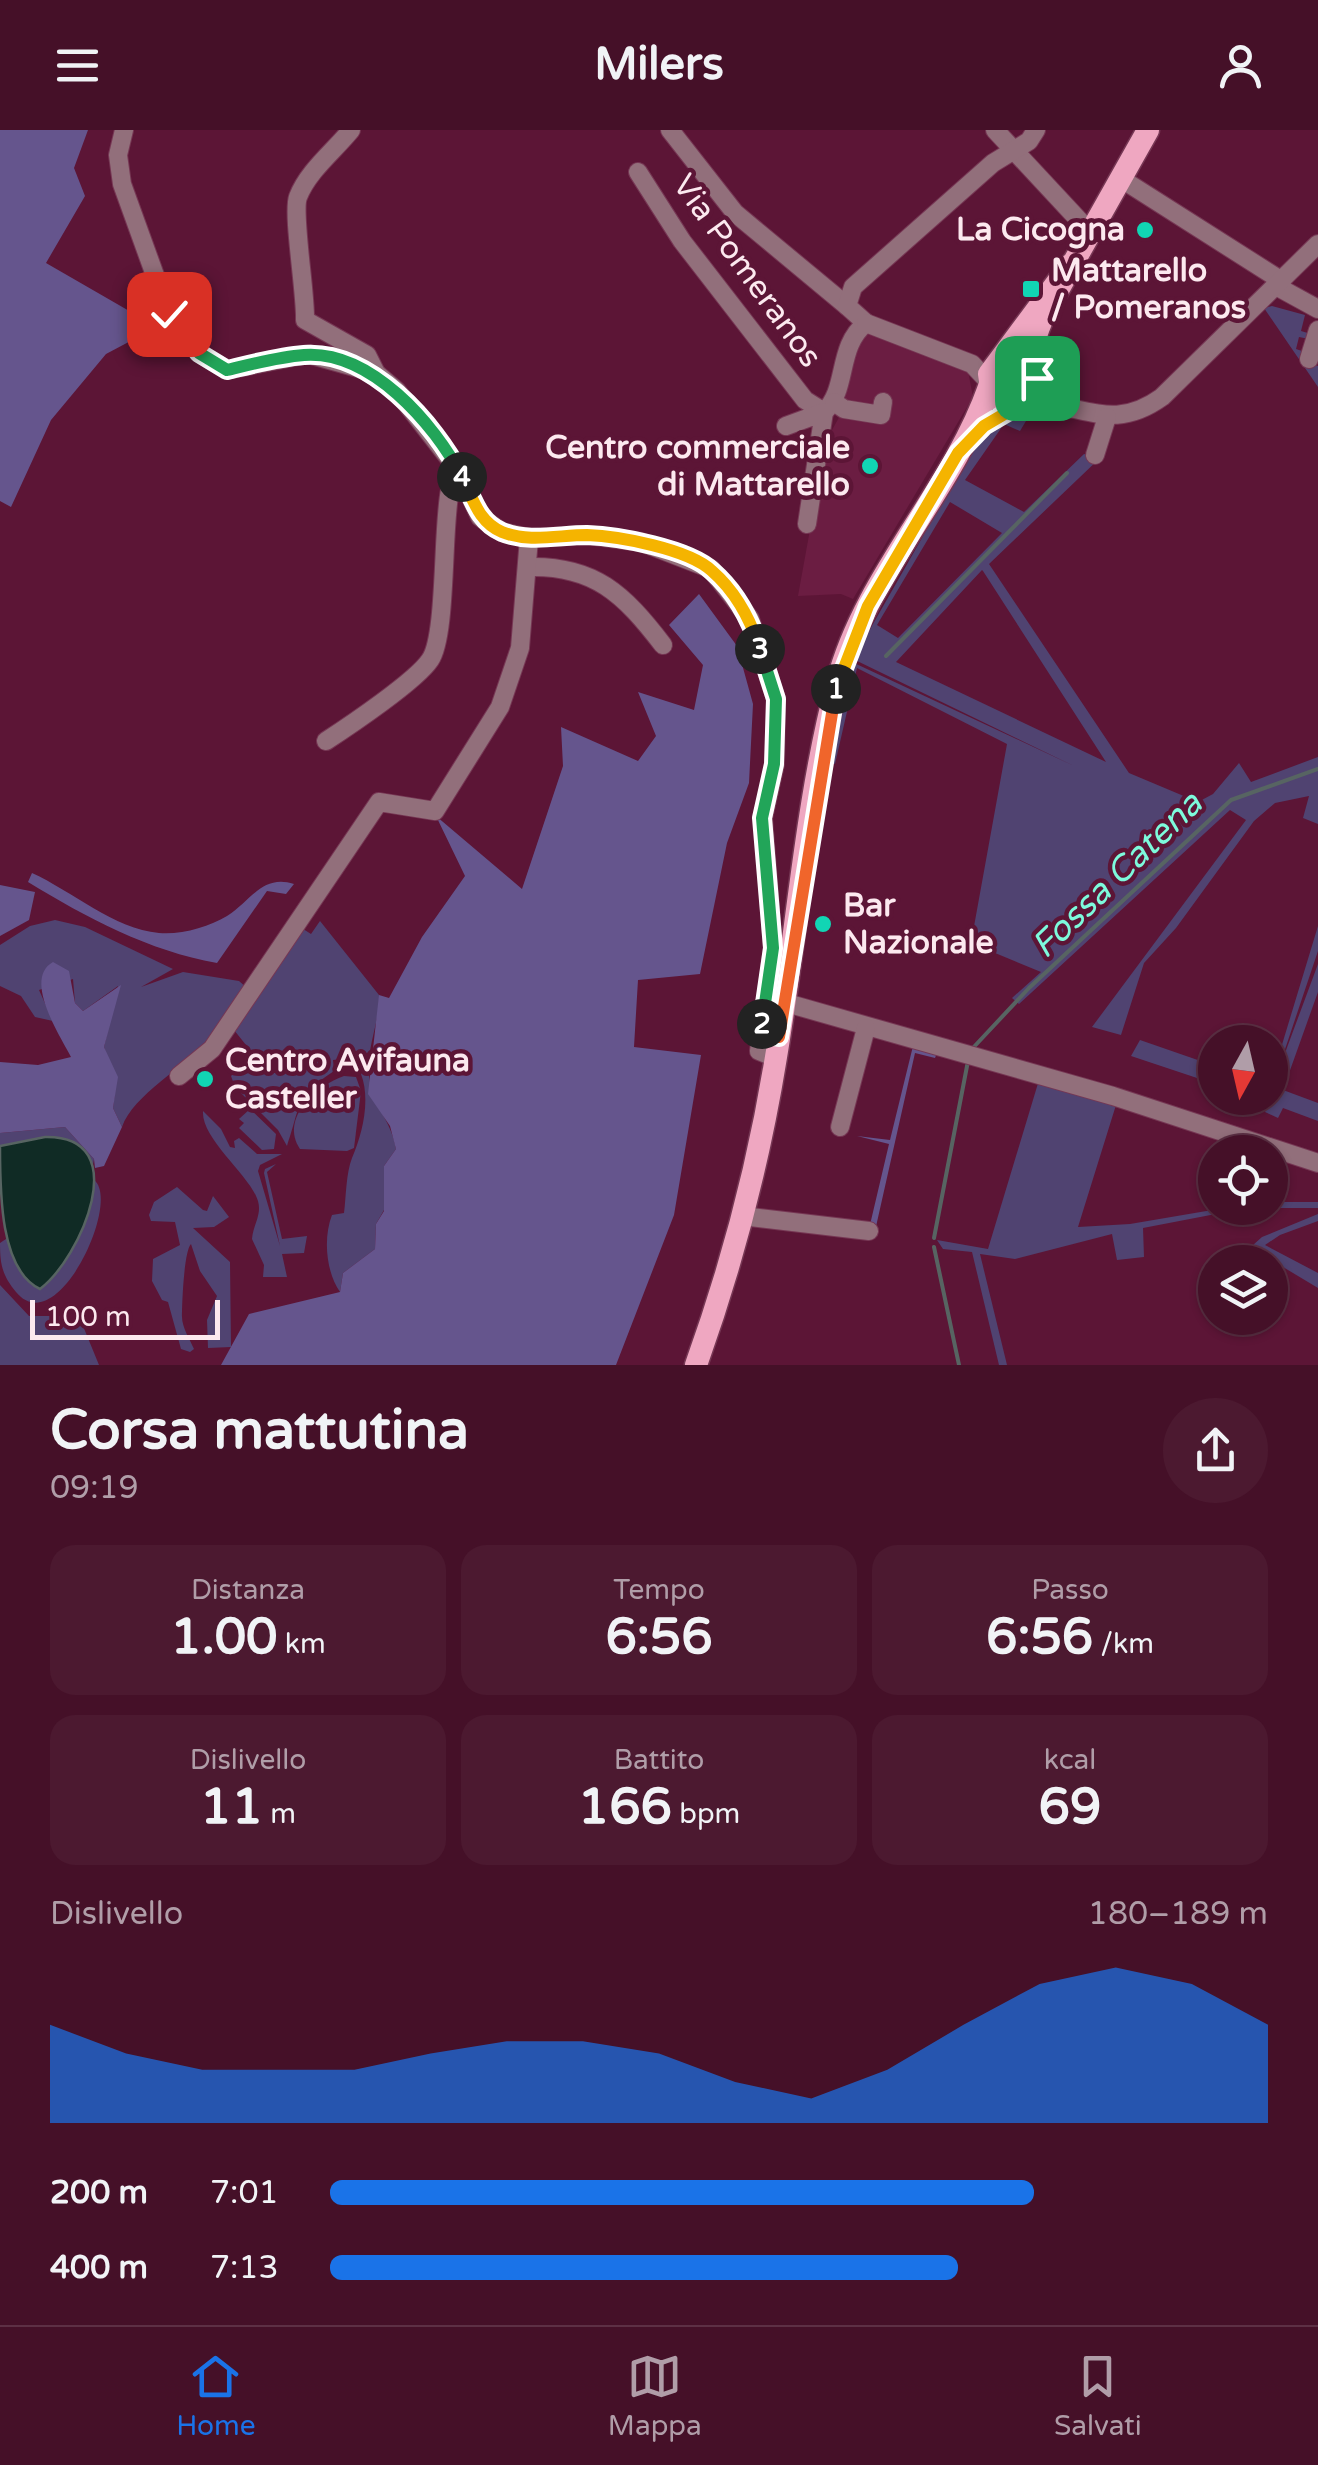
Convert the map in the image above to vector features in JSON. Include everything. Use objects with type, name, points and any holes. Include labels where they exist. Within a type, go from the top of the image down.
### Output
[{"type":"main road","points":[[958,453],[1033,394],[1037,331],[1070,265],[1148,130]]},
{"type":"main road","points":[[696,1365],[742,1216],[769,1046],[783,1002],[837,683],[848,649],[958,453],[990,370],[1070,265]]},
{"type":"main road","points":[[990,370],[1021,357],[1035,373]]},
{"type":"main road","points":[[990,370],[998,400],[1016,405]]},
{"type":"street","points":[[124,130],[118,155],[134,224],[169,314],[199,353],[227,370],[308,354],[376,373]]},
{"type":"street","points":[[351,130],[308,177],[296,201],[306,285],[305,320],[367,355],[376,373],[412,409],[468,489],[480,516],[502,532],[530,538],[588,535],[641,542],[711,568],[750,619],[776,699],[774,764],[762,818],[773,948],[769,1046]]},
{"type":"street","name":"Via Pomeranos","points":[[670,130],[736,213],[866,323],[990,370]]},
{"type":"street","points":[[995,130],[1090,231]]},
{"type":"street","name":"Via Pomeranos","points":[[847,306],[853,288],[866,275],[1013,150],[1029,141],[1036,130]]},
{"type":"street","name":"Via Pomeranos","points":[[638,172],[704,270],[805,400],[834,408],[841,361],[852,334],[866,323]]},
{"type":"street","points":[[1120,178],[1318,309]]},
{"type":"street","points":[[1016,405],[1067,405],[1107,417],[1129,416],[1162,396],[1318,244]]},
{"type":"street","points":[[1309,360],[1318,330]]},
{"type":"street","points":[[1035,373],[1067,405]]},
{"type":"street","points":[[786,426],[834,408],[881,415],[883,402]]},
{"type":"street","points":[[807,524],[834,408]]},
{"type":"street","points":[[1095,455],[1107,417]]},
{"type":"street","points":[[326,741],[366,714],[431,660],[442,602],[444,515],[450,490],[468,489]]},
{"type":"street","points":[[179,1076],[212,1048],[379,802],[434,811],[500,708],[520,648],[530,538]]},
{"type":"street","points":[[528,567],[560,566],[599,581],[632,608],[663,644]]},
{"type":"street","points":[[783,1002],[1113,1096],[1318,1164]]},
{"type":"street","points":[[840,1127],[866,1028]]},
{"type":"street","points":[[742,1216],[868,1231]]},
{"type":"shaded area","points":[[0,130],[88,130],[74,168],[85,196],[46,263],[157,327],[106,354],[51,420],[11,507],[0,501]]},
{"type":"shaded area","points":[[1272,306],[1305,315],[1301,331],[1311,334],[1309,339],[1299,337],[1296,349],[1305,352],[1304,362],[1318,366],[1318,387],[1264,308]]},
{"type":"shaded area","points":[[867,332],[968,371],[973,397],[853,599],[841,594],[798,596],[826,441],[842,412],[859,338]]},
{"type":"shaded area","points":[[1032,411],[1020,431],[1004,424],[965,480],[1024,512],[1084,454],[1101,457],[989,564],[1129,773],[1198,802],[1213,794],[1239,763],[1251,782],[1318,757],[1318,824],[1303,818],[1309,796],[1275,803],[1254,821],[1176,928],[1144,963],[1121,1035],[1092,1027],[1246,820],[1230,810],[1019,1004],[1012,998],[1041,972],[971,943],[1007,744],[857,668],[835,764],[831,762],[852,662],[1074,766],[853,659],[975,445],[1008,417]],"holes":[[[950,502],[1002,533],[898,638],[877,625]],[[983,571],[1106,762],[896,662]]]},
{"type":"shaded area","points":[[699,594],[737,646],[753,704],[749,783],[727,843],[700,974],[638,980],[634,1047],[701,1055],[674,1215],[616,1365],[221,1365],[249,1314],[340,1292],[343,1273],[375,1249],[376,1224],[384,1211],[384,1166],[396,1149],[390,1126],[368,1094],[379,995],[389,998],[422,937],[465,876],[436,816],[522,889],[563,766],[561,727],[638,761],[656,736],[638,692],[694,710],[703,665],[669,625]]},
{"type":"shaded area","points":[[32,873],[110,917],[159,933],[203,927],[227,916],[265,886],[294,884],[286,894],[267,891],[217,963],[143,942],[96,920],[28,882]]},
{"type":"shaded area","points":[[0,885],[35,892],[29,920],[0,936]]},
{"type":"shaded area","points":[[55,920],[85,927],[173,969],[141,987],[183,972],[239,981],[247,988],[217,1034],[148,1092],[122,1127],[113,1108],[116,1083],[104,1047],[118,986],[83,1011],[75,1003],[73,979],[39,990],[53,1021],[35,1017],[21,996],[0,986],[0,945],[30,926]]},
{"type":"shaded area","points":[[320,921],[379,995],[369,1075],[396,1149],[384,1166],[384,1210],[376,1224],[375,1249],[343,1273],[340,1292],[329,1265],[327,1234],[332,1215],[344,1213],[348,1171],[365,1106],[361,1074],[353,1069],[352,1058],[333,1060],[334,1071],[312,1088],[301,1103],[287,1146],[278,1130],[235,1087],[231,1076],[254,1055],[234,1030],[300,927],[311,934]]},
{"type":"shaded area","points":[[1318,926],[1318,951],[1288,1040],[1288,1025]]},
{"type":"shaded area","points":[[53,962],[69,971],[75,1003],[83,1011],[121,985],[104,1047],[118,1077],[113,1108],[122,1127],[104,1166],[95,1168],[94,1159],[65,1127],[0,1133],[0,1062],[38,1065],[71,1057],[42,993],[41,981]]},
{"type":"shaded area","points":[[1318,964],[1318,992],[1288,1076],[1288,1045]]},
{"type":"shaded area","points":[[1140,1040],[1198,1060],[1198,1078],[1131,1056]]},
{"type":"shaded area","points":[[913,1046],[937,1053],[935,1058],[915,1053],[875,1231],[869,1229],[889,1144],[857,1136],[890,1140]]},
{"type":"shaded area","points":[[356,1077],[361,1091],[354,1148],[300,1149],[294,1126],[304,1104],[333,1080]]},
{"type":"shaded area","points":[[1039,1080],[1116,1105],[1078,1227],[1130,1224],[1198,1212],[1198,1217],[1143,1228],[1144,1257],[1117,1260],[1112,1234],[1015,1259],[980,1254],[1007,1365],[999,1365],[972,1252],[943,1249],[937,1240],[988,1249]]},
{"type":"shaded area","points":[[1288,1092],[1318,1103],[1318,1121],[1288,1110]]},
{"type":"shaded area","points":[[250,1109],[276,1134],[274,1149],[262,1150],[239,1128],[244,1123],[239,1119]]},
{"type":"shaded area","points":[[203,1111],[221,1129],[230,1147],[235,1148],[234,1141],[239,1138],[257,1154],[282,1154],[260,1165],[258,1171],[280,1246],[264,1173],[276,1164],[267,1172],[282,1239],[307,1236],[304,1253],[282,1254],[287,1277],[263,1277],[264,1265],[252,1239],[258,1201],[210,1133]]},
{"type":"shaded area","points":[[65,1127],[94,1159],[92,1170],[73,1148],[0,1154],[0,1133]]},
{"type":"shaded area","points":[[45,1137],[73,1142],[88,1156],[94,1176],[92,1201],[83,1227],[55,1274],[40,1289],[27,1279],[10,1248],[2,1207],[0,1146]]},
{"type":"shaded area","points":[[94,1180],[100,1193],[99,1213],[81,1263],[49,1299],[32,1302],[16,1292],[8,1280],[1,1263],[0,1243]]},
{"type":"shaded area","points":[[177,1187],[207,1211],[213,1196],[229,1217],[214,1227],[193,1228],[230,1262],[231,1347],[208,1348],[207,1320],[217,1296],[200,1271],[191,1244],[185,1266],[182,1317],[194,1349],[190,1352],[181,1349],[168,1302],[162,1300],[152,1281],[153,1259],[180,1245],[175,1222],[151,1221],[149,1215],[154,1202]]},
{"type":"shaded area","points":[[1288,1202],[1318,1202],[1318,1208],[1288,1208]]},
{"type":"shaded area","points":[[1318,1214],[1318,1221],[1265,1245],[1253,1245],[1262,1237]]},
{"type":"shaded area","points":[[1288,1257],[1318,1273],[1318,1288],[1288,1270]]},
{"type":"shaded area","points":[[0,1285],[29,1316],[60,1316],[83,1326],[99,1365],[0,1365]]},
{"type":"waterway","points":[[886,656],[1067,473]]},
{"type":"waterway","name":"Fossa Catena","points":[[971,1050],[1029,988],[1231,800],[1318,769]]},
{"type":"waterway","name":"Fossa Catena","points":[[934,1238],[968,1061]]},
{"type":"waterway","name":"Fossa Catena","points":[[934,1247],[959,1365]]},
{"type":"place","name":"La Cicogna","points":[[1145,230]]},
{"type":"place","name":"Mattarello / Pomeranos","points":[[1031,289]]},
{"type":"place","name":"Centro commerciale di Mattarello","points":[[870,466]]},
{"type":"place","name":"Bar Nazionale","points":[[823,924]]},
{"type":"place","name":"Centro Avifauna Casteller","points":[[205,1079]]},
{"type":"route","points":[[169,314],[199,353],[227,370],[308,354],[376,373],[396,390],[459,470],[480,516],[502,532],[530,538],[588,535],[641,542],[711,568],[750,619],[776,699],[774,764],[762,818],[766,904],[773,948],[762,1034],[779,1037],[810,831],[837,683],[848,649],[868,606],[958,453],[984,426],[1028,400],[1037,387],[1037,378]]}]
